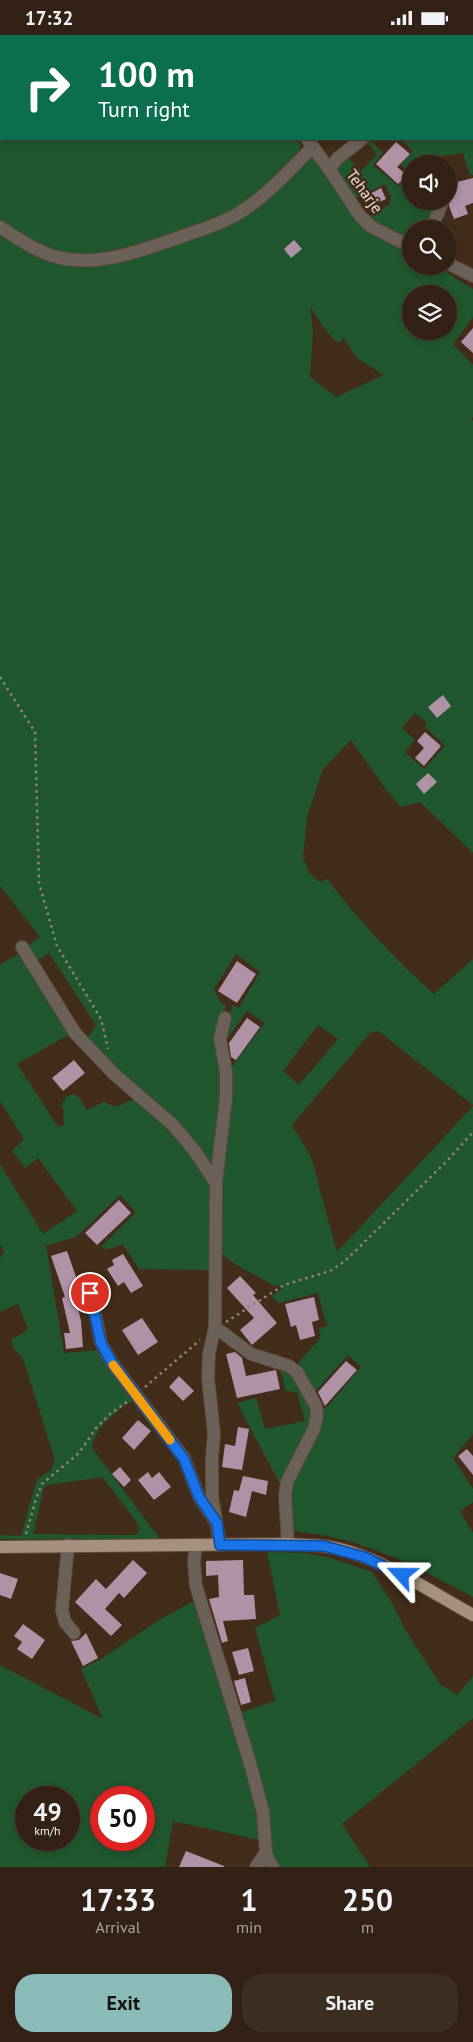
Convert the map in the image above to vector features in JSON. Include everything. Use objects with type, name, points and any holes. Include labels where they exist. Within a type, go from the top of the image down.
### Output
[{"type":"main road","points":[[0,1547],[288,1544],[324,1546],[364,1557],[402,1575],[473,1615]]},
{"type":"street","points":[[329,169],[338,158],[361,140]]},
{"type":"street","points":[[0,227],[26,243],[55,257],[94,261],[134,252],[226,221],[241,212],[264,194],[310,143]]},
{"type":"street","name":"Teharje","points":[[310,143],[360,216],[372,227],[402,242]]},
{"type":"street","points":[[457,268],[473,276]]},
{"type":"street","points":[[22,947],[75,1033],[114,1075],[173,1125],[216,1183]]},
{"type":"street","points":[[220,1545],[212,1496],[214,1434],[208,1378],[209,1353],[215,1327],[216,1183],[226,1097],[226,1072],[220,1039],[225,1018]]},
{"type":"street","points":[[90,1293],[101,1343],[112,1363],[184,1459],[199,1497],[217,1523]]},
{"type":"street","points":[[215,1327],[251,1354],[289,1366],[296,1371],[316,1405],[317,1416],[314,1429],[287,1482],[285,1496],[288,1544]]},
{"type":"street","points":[[68,1545],[62,1610],[65,1622],[74,1633]]},
{"type":"street","points":[[196,1545],[196,1586],[250,1763],[263,1812],[266,1852],[268,1860],[273,1867]]},
{"type":"street","points":[[256,1867],[266,1852]]},
{"type":"path","points":[[0,677],[35,732],[39,883],[57,946],[101,1019],[114,1075]]},
{"type":"green space","points":[[0,140],[298,140],[301,149],[241,206],[202,224],[140,244],[80,257],[58,254],[0,222]]},
{"type":"green space","points":[[365,140],[370,140],[383,153],[373,165],[398,186],[402,182],[402,210],[432,210],[428,220],[402,220],[402,235],[369,218],[374,212],[389,205],[391,198],[385,184],[356,198],[335,169],[345,155],[361,171],[377,154]]},
{"type":"green space","points":[[401,140],[473,140],[473,175],[470,175],[463,153],[410,155],[413,151]]},
{"type":"green space","points":[[312,158],[317,159],[358,220],[402,247],[402,275],[451,275],[473,289],[473,317],[457,339],[457,285],[402,285],[402,340],[456,340],[453,344],[473,365],[473,417],[471,419],[473,421],[473,853],[420,802],[401,807],[387,791],[351,740],[323,769],[307,817],[303,858],[309,873],[320,882],[327,879],[378,939],[434,994],[473,959],[473,1105],[378,1031],[370,1033],[292,1125],[311,1157],[337,1252],[473,1106],[473,1434],[453,1458],[473,1489],[473,1502],[460,1511],[473,1533],[473,1597],[407,1563],[363,1546],[316,1534],[291,1531],[288,1494],[320,1409],[327,1407],[361,1367],[348,1355],[313,1394],[298,1367],[299,1362],[321,1337],[319,1328],[327,1326],[318,1293],[279,1303],[271,1296],[283,1288],[281,1285],[274,1286],[224,1256],[218,1250],[218,1182],[229,1070],[265,1023],[247,1011],[223,1045],[226,1021],[233,1005],[239,1008],[260,972],[236,954],[214,989],[220,1001],[226,1006],[221,1026],[222,1072],[215,1163],[208,1164],[86,1040],[96,1025],[49,953],[36,961],[26,947],[40,937],[0,886],[0,231],[71,265],[230,226],[263,204]],"holes":[[[310,307],[333,338],[338,342],[342,341],[343,337],[357,358],[384,375],[336,397],[310,377],[313,332]],[[415,713],[427,723],[425,727],[445,746],[424,769],[405,752],[415,740],[402,728]],[[318,1025],[338,1039],[299,1085],[283,1071]]]},
{"type":"green space","points":[[20,953],[72,1033],[17,1064],[58,1127],[64,1125],[63,1117],[65,1112],[61,1106],[66,1097],[73,1094],[79,1097],[87,1110],[104,1102],[116,1107],[138,1097],[183,1143],[203,1170],[210,1184],[214,1215],[213,1270],[139,1269],[123,1244],[106,1250],[102,1246],[136,1212],[120,1195],[76,1237],[46,1246],[64,1353],[99,1350],[135,1398],[108,1419],[98,1432],[92,1448],[160,1539],[0,1539],[0,1535],[21,1536],[37,1479],[51,1470],[55,1460],[23,1359],[11,1341],[28,1328],[18,1304],[0,1312],[0,1258],[4,1251],[0,1244],[0,1164],[43,1234],[77,1211],[38,1158],[25,1168],[12,1151],[24,1139],[0,1101],[0,965]],"holes":[[[102,1477],[139,1527],[138,1533],[134,1535],[33,1534],[44,1488],[47,1485]]]},
{"type":"green space","points":[[286,1368],[298,1379],[312,1413],[311,1430],[285,1482],[280,1484],[237,1403],[256,1398],[265,1429],[305,1421],[297,1392],[286,1391],[280,1369]]},
{"type":"green space","points":[[267,1552],[306,1553],[331,1558],[372,1572],[392,1603],[406,1631],[440,1684],[457,1695],[473,1676],[473,1718],[342,1824],[370,1867],[277,1867],[273,1860],[242,1712],[275,1701],[255,1628],[280,1615]]},
{"type":"green space","points":[[195,1600],[248,1767],[264,1841],[173,1821],[165,1867],[0,1867],[0,1665],[103,1719],[81,1669],[101,1659],[156,1622]]},
{"type":"building","points":[[396,142],[410,154],[402,155],[402,162],[397,167],[402,171],[402,180],[398,184],[376,164]]},
{"type":"building","points":[[473,178],[473,203],[465,206],[468,214],[454,219],[451,210],[457,210],[457,182]]},
{"type":"building","points":[[381,188],[386,199],[371,206],[366,196]]},
{"type":"building","points":[[294,240],[302,249],[291,258],[284,249]]},
{"type":"building","points":[[473,328],[473,353],[461,342]]},
{"type":"building","points":[[443,695],[451,706],[437,718],[428,707]]},
{"type":"building","points":[[425,732],[441,746],[424,766],[415,758],[424,748],[417,741]]},
{"type":"building","points":[[428,773],[437,782],[424,794],[416,784]]},
{"type":"building","points":[[237,961],[256,974],[237,1003],[218,991]]},
{"type":"building","points":[[247,1018],[260,1027],[236,1060],[231,1057],[229,1043]]},
{"type":"building","points":[[74,1060],[85,1073],[63,1091],[52,1078]]},
{"type":"building","points":[[119,1200],[131,1213],[97,1245],[85,1233]]},
{"type":"building","points":[[67,1251],[80,1288],[74,1290],[81,1321],[83,1347],[66,1349],[64,1333],[70,1333],[62,1298],[65,1297],[51,1256]]},
{"type":"building","points":[[123,1254],[143,1286],[131,1293],[124,1282],[118,1286],[107,1269],[114,1265],[112,1260]]},
{"type":"building","points":[[240,1276],[256,1293],[253,1295],[277,1323],[252,1345],[240,1330],[254,1318],[227,1288]]},
{"type":"building","points":[[314,1297],[319,1320],[312,1322],[315,1336],[300,1340],[296,1325],[291,1327],[285,1304]]},
{"type":"building","points":[[142,1318],[158,1342],[138,1355],[122,1330]]},
{"type":"building","points":[[235,1352],[242,1358],[246,1376],[276,1370],[280,1389],[237,1398],[226,1354]]},
{"type":"building","points":[[346,1361],[357,1370],[325,1406],[318,1392]]},
{"type":"building","points":[[179,1376],[194,1391],[183,1401],[169,1387]]},
{"type":"building","points":[[138,1420],[151,1431],[134,1450],[122,1438]]},
{"type":"building","points":[[238,1427],[249,1429],[242,1470],[222,1467],[225,1444],[235,1446]]},
{"type":"building","points":[[467,1449],[473,1456],[473,1475],[458,1456]]},
{"type":"building","points":[[120,1467],[131,1480],[124,1487],[112,1474]]},
{"type":"building","points":[[148,1472],[152,1478],[159,1472],[171,1487],[154,1500],[138,1480]]},
{"type":"building","points":[[243,1476],[268,1481],[266,1495],[252,1491],[246,1517],[229,1512],[234,1490],[239,1491]]},
{"type":"building","points":[[133,1560],[147,1573],[124,1598],[119,1593],[105,1609],[122,1625],[111,1636],[75,1602],[96,1579],[106,1589]]},
{"type":"building","points":[[243,1560],[244,1595],[254,1595],[256,1619],[223,1621],[228,1641],[222,1643],[209,1599],[219,1597],[218,1575],[206,1576],[206,1561]]},
{"type":"building","points":[[0,1573],[18,1579],[11,1599],[0,1595]]},
{"type":"building","points":[[23,1624],[45,1640],[32,1659],[17,1649],[22,1642],[14,1636]]},
{"type":"building","points":[[86,1633],[98,1658],[83,1666],[71,1641],[79,1640]]},
{"type":"building","points":[[248,1648],[254,1671],[239,1675],[232,1652]]},
{"type":"building","points":[[245,1678],[251,1702],[241,1705],[234,1681]]},
{"type":"building","points":[[186,1851],[224,1866],[224,1867],[179,1867]]},
{"type":"slow traffic","points":[[113,1365],[170,1440]]},
{"type":"route","points":[[90,1293],[101,1343],[112,1363],[184,1459],[199,1497],[217,1523],[220,1545],[288,1544],[324,1546],[364,1557],[402,1575]]}]
